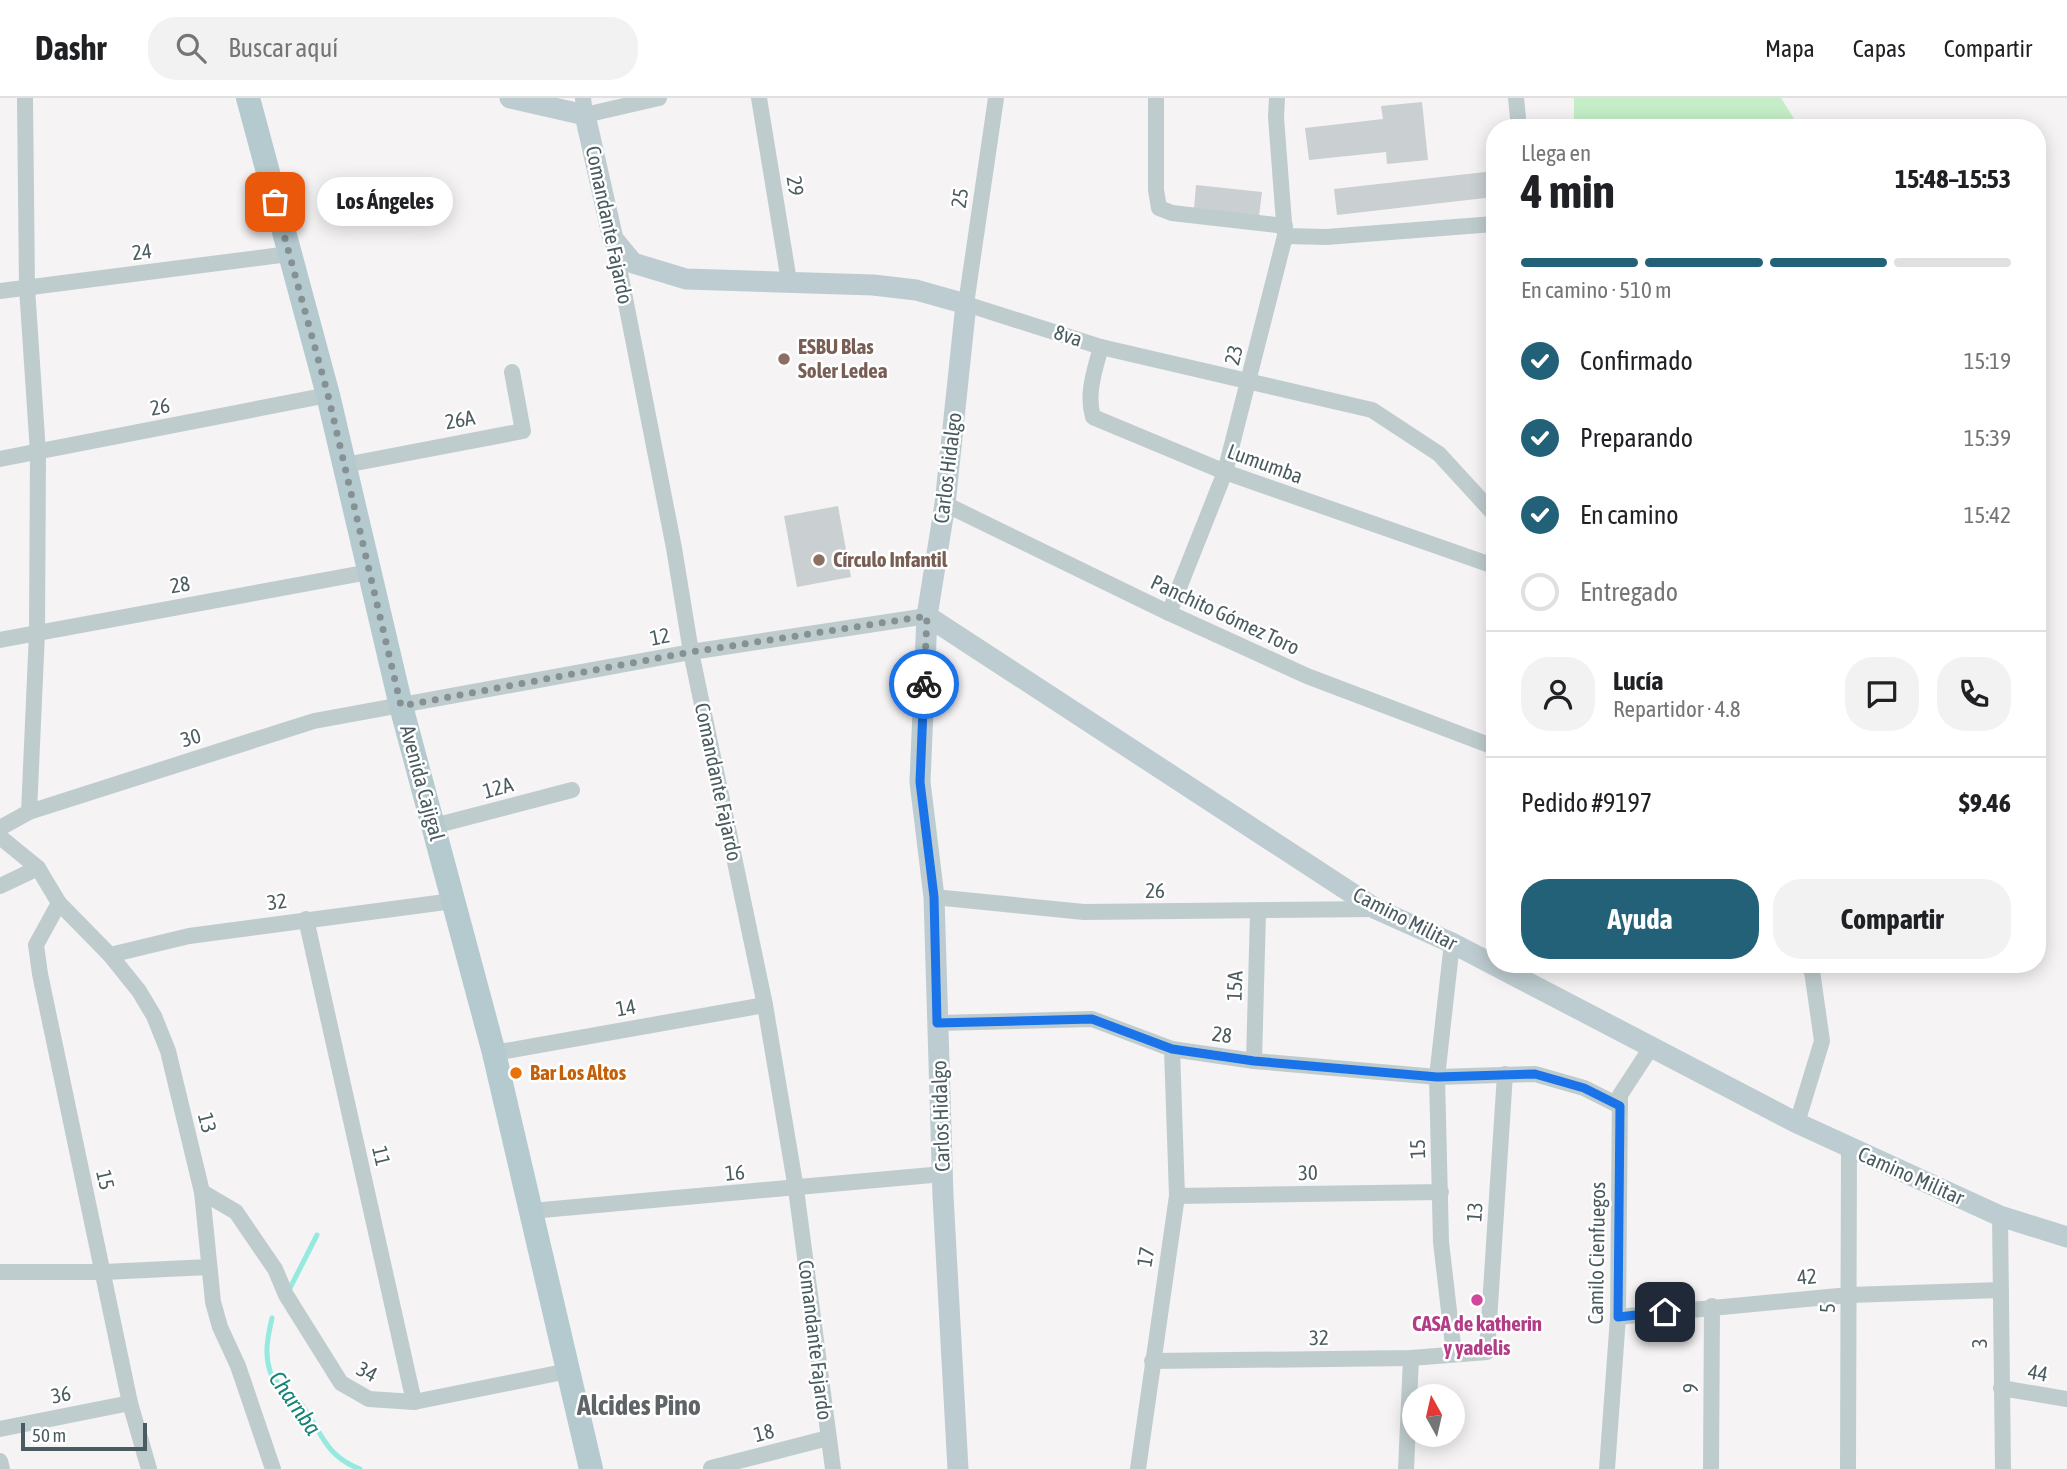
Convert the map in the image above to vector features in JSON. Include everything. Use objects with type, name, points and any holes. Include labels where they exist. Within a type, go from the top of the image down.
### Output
[{"type":"main road","name":"Avenida Cajigal","points":[[248,98],[328,395],[401,706],[494,1053],[591,1469]]},
{"type":"main road","points":[[510,98],[584,107]]},
{"type":"main road","name":"Comandante Fajardo","points":[[584,107],[613,239]]},
{"type":"main road","name":"8va","points":[[613,239],[634,263],[686,279],[873,285],[916,290],[966,304]]},
{"type":"main road","name":"Carlos Hidalgo","points":[[958,1469],[943,1174],[934,897],[920,782],[927,616],[944,504],[966,304]]},
{"type":"main road","name":"Camino Militar","points":[[927,616],[1376,909],[1486,961]]},
{"type":"main road","name":"Camino Militar","points":[[1510,973],[1849,1148],[2000,1216],[2067,1237]]},
{"type":"street","points":[[25,98],[27,288],[37,453],[37,633],[29,812]]},
{"type":"street","points":[[584,107],[659,98]]},
{"type":"street","name":"29","points":[[759,98],[789,281]]},
{"type":"street","name":"25","points":[[966,304],[996,98]]},
{"type":"street","points":[[1156,98],[1156,190],[1160,208],[1172,213],[1326,237],[1486,225]]},
{"type":"street","name":"23","points":[[1169,613],[1225,472],[1285,231],[1276,117],[1277,98]]},
{"type":"street","points":[[1516,98],[1518,119]]},
{"type":"street","name":"Comandante Fajardo","points":[[613,239],[674,548],[691,652],[765,1005],[796,1189],[833,1469]]},
{"type":"street","name":"24","points":[[0,291],[289,254]]},
{"type":"street","name":"8va","points":[[966,304],[1101,347],[1372,410],[1439,454],[1486,505]]},
{"type":"street","name":"Lumumba","points":[[1101,347],[1093,373],[1090,407],[1093,417],[1225,472],[1486,563]]},
{"type":"street","name":"26A","points":[[345,465],[523,430],[512,372]]},
{"type":"street","name":"26","points":[[0,458],[328,395]]},
{"type":"street","name":"Panchito Gómez Toro","points":[[944,504],[1169,613],[1307,676],[1486,744]]},
{"type":"street","name":"28","points":[[0,640],[369,572]]},
{"type":"street","name":"12","points":[[401,706],[691,652],[927,616]]},
{"type":"street","name":"30","points":[[0,828],[29,812],[314,722],[401,706]]},
{"type":"street","name":"12A","points":[[434,826],[572,790]]},
{"type":"street","name":"13","points":[[0,837],[38,868],[59,903],[110,955],[139,991],[154,1016],[168,1051],[202,1192],[213,1302],[273,1469]]},
{"type":"street","points":[[0,886],[38,868]]},
{"type":"street","name":"26","points":[[934,897],[1084,912],[1376,909]]},
{"type":"street","name":"32","points":[[110,955],[189,936],[453,901]]},
{"type":"street","name":"15","points":[[59,903],[36,945],[53,1044],[130,1403],[149,1469]]},
{"type":"street","name":"15A","points":[[1254,1061],[1258,912]]},
{"type":"street","name":"11","points":[[306,919],[414,1402]]},
{"type":"street","name":"15","points":[[1452,943],[1437,1077],[1441,1242],[1454,1354]]},
{"type":"street","points":[[1797,1123],[1822,1041],[1812,973]]},
{"type":"street","name":"14","points":[[494,1053],[765,1005]]},
{"type":"street","name":"28","points":[[937,1023],[1092,1019],[1172,1049],[1254,1061],[1437,1077],[1535,1074],[1584,1088],[1620,1106]]},
{"type":"street","name":"Camilo Cienfuegos","points":[[1607,1469],[1618,1317],[1620,1095],[1652,1046]]},
{"type":"street","name":"17","points":[[1138,1469],[1177,1196],[1172,1049]]},
{"type":"street","name":"13","points":[[1487,1352],[1505,1074]]},
{"type":"street","name":"5","points":[[1848,1469],[1849,1148]]},
{"type":"street","name":"16","points":[[531,1211],[943,1174]]},
{"type":"street","name":"34","points":[[202,1192],[236,1212],[275,1269],[286,1295],[341,1384],[369,1399],[414,1402],[568,1371]]},
{"type":"street","name":"30","points":[[1177,1196],[1441,1192]]},
{"type":"street","name":"3","points":[[2000,1216],[2003,1469]]},
{"type":"street","points":[[0,1272],[104,1272],[209,1267]]},
{"type":"street","name":"42","points":[[1618,1317],[1849,1295],[2001,1290]]},
{"type":"street","name":"9","points":[[1711,1469],[1712,1306]]},
{"type":"street","name":"32","points":[[1152,1361],[1411,1358],[1487,1352]]},
{"type":"street","points":[[1406,1469],[1411,1358]]},
{"type":"street","name":"44","points":[[2001,1388],[2067,1399]]},
{"type":"street","name":"36","points":[[0,1429],[130,1403]]},
{"type":"street","name":"18","points":[[710,1468],[828,1438]]},
{"type":"street","points":[[0,1461],[2,1469]]},
{"type":"green space","points":[[1574,98],[1781,98],[1794,119],[1574,119]]},
{"type":"building","points":[[1422,102],[1428,160],[1387,164],[1386,152],[1309,160],[1305,128],[1383,119],[1381,106]]},
{"type":"building","points":[[1486,172],[1486,198],[1337,215],[1334,189]]},
{"type":"building","points":[[1196,185],[1262,192],[1259,216],[1194,208]]},
{"type":"building","points":[[838,506],[851,577],[797,587],[784,516]]},
{"type":"waterway","name":"Charnba","points":[[288,1292],[317,1235]]},
{"type":"waterway","name":"Charnba","points":[[272,1318],[267,1351],[272,1375],[296,1398],[337,1456],[360,1469]]},
{"type":"way so far","points":[[275,202],[328,395],[401,706],[691,652],[927,616],[924,684]]},
{"type":"place","name":"Los Ángeles","points":[[275,202]]},
{"type":"place","name":"ESBU Blas Soler Ledea","points":[[784,359]]},
{"type":"place","name":"Círculo Infantil","points":[[819,560]]},
{"type":"place","name":"Bar Los Altos","points":[[516,1073]]},
{"type":"place","name":"CASA de katherin y yadelis","points":[[1477,1300]]},
{"type":"district","name":"Alcides Pino","points":[[639,1405]]},
{"type":"route","points":[[924,684],[920,782],[934,897],[937,1023],[1092,1019],[1172,1049],[1254,1061],[1437,1077],[1535,1074],[1584,1088],[1620,1106],[1618,1317],[1665,1312]]}]
